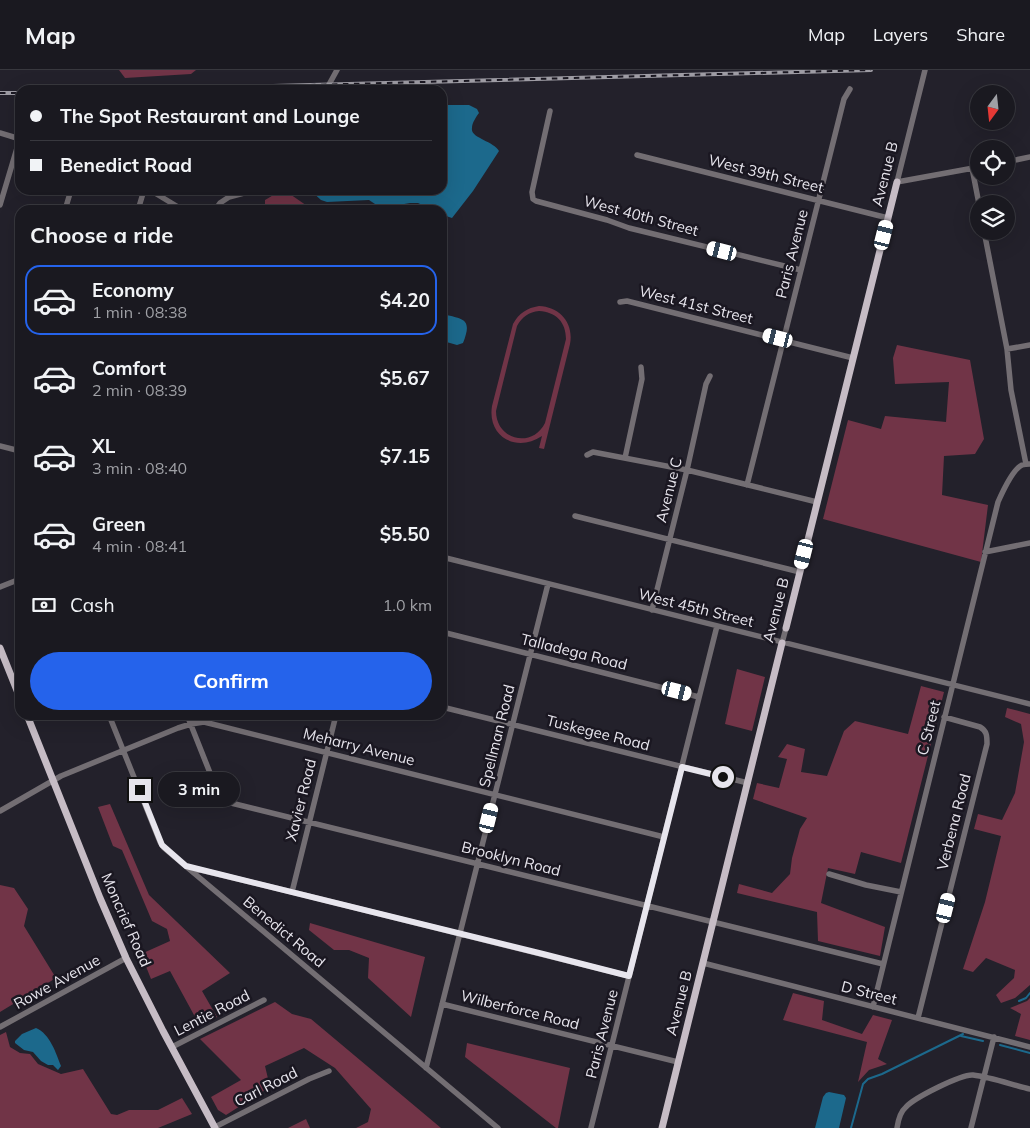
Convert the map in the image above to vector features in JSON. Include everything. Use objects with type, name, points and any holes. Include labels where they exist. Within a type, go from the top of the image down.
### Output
[{"type":"main road","name":"Avenue B","points":[[786,628],[897,182]]},
{"type":"main road","name":"Avenue B","points":[[662,1128],[782,643]]},
{"type":"main road","points":[[0,648],[15,686]]},
{"type":"main road","name":"Moncrief Road","points":[[29,720],[126,958],[215,1127]]},
{"type":"street","points":[[329,85],[337,70]]},
{"type":"street","name":"Avenue B","points":[[897,182],[925,70]]},
{"type":"street","name":"Paris Avenue","points":[[747,484],[844,99],[850,89]]},
{"type":"street","name":"West 40th Street","points":[[550,111],[532,192],[533,199],[540,203],[607,220],[629,228],[801,270]]},
{"type":"street","points":[[0,133],[15,138]]},
{"type":"street","name":"West 39th Street","points":[[637,155],[888,218]]},
{"type":"street","points":[[0,205],[15,156]]},
{"type":"street","points":[[1015,160],[1030,157]]},
{"type":"street","points":[[897,182],[970,169]]},
{"type":"street","points":[[158,195],[174,205]]},
{"type":"street","points":[[219,205],[229,197],[237,195]]},
{"type":"street","points":[[986,240],[1007,349],[1011,390],[1028,464]]},
{"type":"street","name":"West 41st Street","points":[[620,302],[627,301],[853,358]]},
{"type":"street","points":[[1007,349],[1030,345]]},
{"type":"street","points":[[625,458],[642,379],[641,367]]},
{"type":"street","name":"Avenue C","points":[[652,610],[687,470],[706,384],[710,376]]},
{"type":"street","points":[[0,446],[15,450]]},
{"type":"street","points":[[587,455],[593,452],[687,470],[817,502]]},
{"type":"street","name":"C Street","points":[[873,1007],[998,502],[1016,470],[1028,464]]},
{"type":"street","points":[[575,516],[800,572]]},
{"type":"street","points":[[985,552],[1030,544]]},
{"type":"street","name":"West 45th Street","points":[[447,558],[1030,704]]},
{"type":"street","points":[[0,587],[15,581]]},
{"type":"street","name":"Spellman Road","points":[[426,1068],[548,584]]},
{"type":"street","name":"Paris Avenue","points":[[591,1128],[717,626]]},
{"type":"street","name":"Avenue B","points":[[782,643],[786,628]]},
{"type":"street","name":"Talladega Road","points":[[447,633],[699,697]]},
{"type":"street","name":"Tuskegee Road","points":[[447,708],[748,783]]},
{"type":"street","name":"Verbena Road","points":[[918,1018],[987,744],[986,733],[980,727],[944,717]]},
{"type":"street","name":"Benedict Road","points":[[111,720],[164,848],[498,1128]]},
{"type":"street","name":"Brooklyn Road","points":[[189,720],[218,793],[227,802],[883,964]]},
{"type":"street","name":"Xavier Road","points":[[292,892],[335,720]]},
{"type":"street","name":"Meharry Avenue","points":[[0,811],[61,776],[191,724],[209,722],[664,836]]},
{"type":"street","points":[[186,866],[629,976]]},
{"type":"street","points":[[829,874],[866,885],[901,892]]},
{"type":"street","name":"Rowe Avenue","points":[[0,1027],[126,958]]},
{"type":"street","name":"D Street","points":[[703,963],[1030,1046]]},
{"type":"street","name":"Lentie Road","points":[[172,1047],[264,1000]]},
{"type":"street","name":"Wilberforce Road","points":[[442,1004],[678,1062]]},
{"type":"street","points":[[971,1128],[994,1037]]},
{"type":"street","name":"Carl Road","points":[[215,1127],[309,1079],[329,1071]]},
{"type":"street","points":[[897,1128],[901,1113],[912,1101],[961,1077],[972,1075],[1030,1089]]},
{"type":"shaded area","points":[[119,70],[196,70],[191,74],[125,78]]},
{"type":"shaded area","points":[[274,195],[291,195],[306,205],[265,205],[265,200]]},
{"type":"shaded area","points":[[535,307],[547,307],[559,313],[567,323],[571,336],[544,449],[539,448],[542,436],[523,443],[506,439],[499,434],[494,426],[492,417],[492,406],[513,324],[521,314]],"holes":[[[539,311],[559,319],[566,333],[566,339],[545,423],[532,436],[516,438],[502,429],[496,411],[517,326],[529,314]]]},
{"type":"shaded area","points":[[897,345],[970,360],[984,439],[975,454],[944,456],[942,495],[988,505],[981,562],[823,519],[848,420],[881,429],[885,416],[946,422],[949,382],[895,384],[893,358]]},
{"type":"shaded area","points":[[737,669],[765,677],[752,731],[725,724]]},
{"type":"shaded area","points":[[921,686],[944,692],[901,863],[861,852],[855,874],[828,868],[821,903],[885,927],[880,956],[818,941],[817,912],[737,893],[739,884],[772,893],[790,874],[792,858],[800,829],[807,818],[753,799],[757,783],[779,788],[787,759],[778,757],[787,744],[805,749],[801,772],[827,776],[844,731],[855,721],[908,734]]},
{"type":"shaded area","points":[[1007,708],[1030,714],[1030,985],[1015,998],[1001,1003],[996,995],[1014,978],[1015,970],[986,958],[973,972],[963,969],[985,902],[1001,836],[974,829],[978,814],[1002,820],[1015,793],[1024,742],[1021,724],[1005,717]]},
{"type":"shaded area","points":[[110,804],[149,895],[230,973],[202,991],[217,1017],[200,1026],[170,971],[151,979],[141,954],[170,941],[167,929],[152,921],[122,850],[113,846],[98,807]]},
{"type":"shaded area","points":[[0,885],[14,888],[28,909],[24,926],[56,978],[0,1012]]},
{"type":"shaded area","points":[[310,923],[425,957],[411,1017],[368,978],[369,958],[349,950],[334,950],[309,930]]},
{"type":"shaded area","points":[[793,993],[824,1001],[822,1020],[862,1034],[873,1015],[892,1020],[878,1059],[887,1064],[869,1070],[858,1082],[867,1042],[783,1020]]},
{"type":"shaded area","points":[[1030,998],[1030,1040],[1015,1036],[1021,1014],[1010,1008]]},
{"type":"shaded area","points":[[275,1002],[292,1014],[311,1019],[441,1128],[356,1128],[368,1122],[371,1109],[335,1068],[304,1048],[265,1066],[270,1087],[226,1115],[218,1110],[211,1097],[241,1080],[200,1039]]},
{"type":"shaded area","points":[[6,1032],[10,1047],[20,1053],[30,1054],[38,1064],[61,1074],[83,1069],[111,1114],[117,1115],[129,1110],[158,1110],[182,1098],[192,1114],[158,1128],[0,1128],[0,1035]]},
{"type":"shaded area","points":[[467,1043],[570,1068],[558,1128],[465,1057]]},
{"type":"shaded area","points":[[306,1119],[310,1128],[288,1128]]},
{"type":"water","points":[[447,105],[469,105],[477,109],[479,113],[475,118],[472,131],[499,151],[473,191],[452,218],[447,216],[447,205],[410,203],[376,205],[369,200],[327,202],[316,195],[447,195]]},
{"type":"water","points":[[447,315],[461,319],[466,324],[467,329],[463,343],[457,345],[447,342]]},
{"type":"water","points":[[36,1028],[52,1044],[61,1066],[58,1070],[53,1065],[48,1065],[41,1061],[33,1052],[24,1050],[15,1043],[22,1034]]},
{"type":"water","points":[[829,1092],[844,1095],[846,1098],[839,1128],[815,1128],[823,1097]]},
{"type":"waterway","points":[[1019,1001],[1026,998],[1030,993]]},
{"type":"waterway","points":[[851,1128],[863,1084],[868,1079],[963,1034]]},
{"type":"waterway","points":[[961,1036],[983,1041]]},
{"type":"waterway","points":[[1000,1045],[1030,1053]]},
{"type":"railway","points":[[310,85],[871,70]]},
{"type":"railway","points":[[0,93],[15,93]]},
{"type":"route","points":[[140,790],[160,842],[164,848],[186,866],[629,976],[682,767],[723,777]]}]
